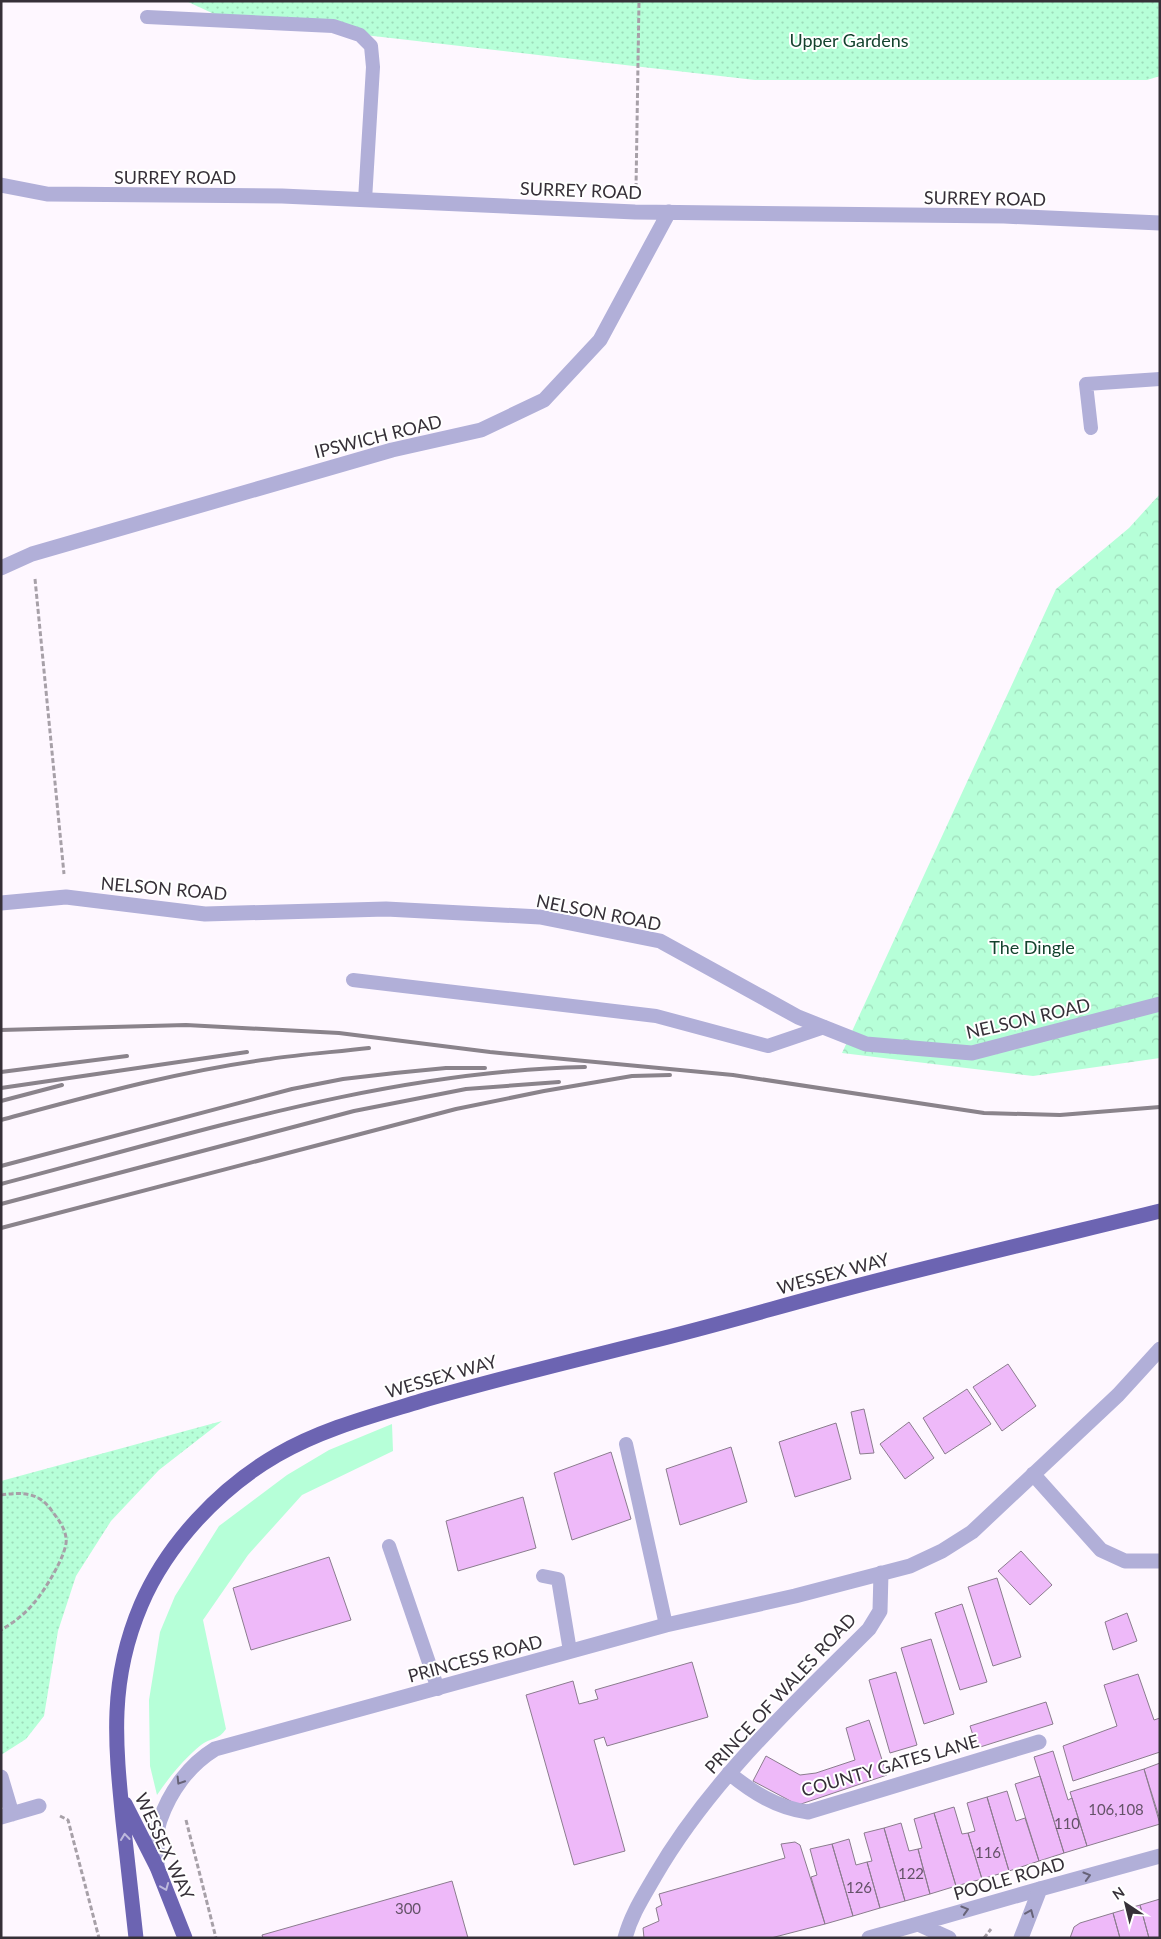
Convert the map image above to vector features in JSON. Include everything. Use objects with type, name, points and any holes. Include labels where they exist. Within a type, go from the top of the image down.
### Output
[{"type":"highway","name":"WESSEX WAY","points":[[185,1938],[157,1867],[121,1796],[116,1749],[116,1711],[125,1654],[142,1603],[158,1573],[182,1537],[246,1475],[278,1455],[320,1434],[370,1416],[491,1380],[658,1340],[869,1283],[1160,1211]]},
{"type":"highway","points":[[121,1796],[136,1938]]},
{"type":"street","name":"SURREY ROAD","points":[[1,185],[47,194],[282,196],[635,212],[995,216],[1160,223]]},
{"type":"street","name":"IPSWICH ROAD","points":[[1,568],[32,554],[392,450],[481,430],[544,400],[600,340],[669,212]]},
{"type":"street","name":"NELSON ROAD","points":[[1,903],[66,897],[205,914],[386,909],[540,917],[660,940],[798,1017],[866,1044],[972,1053],[1160,1004]]},
{"type":"street","points":[[881,1573],[910,1566],[972,1532],[1118,1395],[1160,1349]]},
{"type":"street","points":[[1033,1474],[1101,1550],[1125,1561],[1160,1561]]},
{"type":"street","name":"PRINCESS ROAD","points":[[157,1867],[159,1822],[181,1778],[199,1759],[216,1749],[666,1625],[795,1596],[881,1573]]},
{"type":"street","name":"PRINCE OF WALES ROAD","points":[[625,1938],[630,1919],[674,1843],[698,1810],[764,1734],[869,1628],[880,1611],[881,1573]]},
{"type":"street","name":"COUNTY GATES LANE","points":[[729,1773],[749,1790],[790,1810],[808,1812],[1039,1742]]},
{"type":"street","points":[[1,1777],[7,1816],[39,1806]]},
{"type":"street","name":"POOLE ROAD","points":[[869,1938],[1160,1856]]},
{"type":"street","points":[[1021,1938],[1040,1889]]},
{"type":"street","points":[[918,1924],[949,1938]]},
{"type":"lane","points":[[147,17],[333,26],[360,35],[370,46],[373,67],[365,200]]},
{"type":"lane","points":[[1091,428],[1086,384],[1160,379]]},
{"type":"lane","points":[[354,980],[656,1016],[768,1046],[824,1027]]},
{"type":"lane","points":[[626,1444],[666,1625]]},
{"type":"lane","points":[[389,1546],[438,1689]]},
{"type":"lane","points":[[543,1576],[558,1580],[570,1651]]},
{"type":"path","points":[[635,212],[639,1]]},
{"type":"path","points":[[32,554],[66,897]]},
{"type":"path","points":[[1,1496],[22,1492],[34,1495],[48,1505],[60,1522],[67,1540],[63,1555],[35,1603],[15,1622],[1,1630]]},
{"type":"path","points":[[181,1778],[184,1815],[216,1938]]},
{"type":"path","points":[[39,1806],[68,1820],[99,1938]]},
{"type":"green space","name":"Upper Gardens","points":[[186,1],[1160,1],[1160,76],[1147,80],[755,80],[225,19]]},
{"type":"green space","name":"The Dingle","points":[[1160,494],[1160,1058],[1033,1076],[842,1053],[1056,589],[1129,528]]},
{"type":"green space","points":[[222,1421],[159,1470],[111,1521],[76,1576],[58,1631],[44,1716],[26,1739],[1,1755],[1,1481]]},
{"type":"green space","points":[[392,1424],[393,1451],[302,1495],[248,1555],[203,1620],[226,1729],[223,1733],[204,1743],[188,1756],[157,1795],[150,1766],[149,1700],[160,1632],[175,1596],[219,1526],[287,1475],[329,1450]]},
{"type":"building","points":[[1008,1364],[1036,1406],[1002,1431],[973,1387]]},
{"type":"building","points":[[967,1389],[991,1424],[945,1454],[923,1418]]},
{"type":"building","points":[[864,1409],[874,1453],[860,1454],[851,1412]]},
{"type":"building","points":[[909,1422],[934,1458],[905,1479],[880,1444]]},
{"type":"building","points":[[836,1423],[851,1479],[795,1497],[779,1442]]},
{"type":"building","points":[[731,1447],[747,1502],[680,1525],[666,1469]]},
{"type":"building","points":[[611,1452],[631,1519],[572,1540],[554,1473]]},
{"type":"building","points":[[523,1497],[536,1548],[458,1571],[446,1521]]},
{"type":"building","points":[[1021,1551],[1052,1585],[1030,1605],[998,1571]]},
{"type":"building","points":[[329,1557],[351,1620],[251,1650],[233,1588]]},
{"type":"building","points":[[997,1578],[1021,1657],[993,1666],[968,1587]]},
{"type":"building","points":[[962,1604],[987,1682],[960,1690],[935,1613]]},
{"type":"building","points":[[1127,1613],[1137,1641],[1113,1650],[1105,1622]]},
{"type":"building","points":[[931,1639],[954,1714],[924,1724],[901,1648]]},
{"type":"building","points":[[692,1662],[708,1717],[607,1746],[604,1737],[594,1740],[625,1851],[574,1865],[526,1695],[573,1681],[579,1704],[598,1699],[595,1690]]},
{"type":"building","points":[[896,1672],[917,1745],[890,1753],[869,1680]]},
{"type":"building","points":[[1138,1674],[1154,1720],[1160,1718],[1160,1752],[1073,1781],[1063,1746],[1117,1726],[1104,1685]]},
{"type":"building","points":[[1046,1702],[1053,1724],[977,1748],[970,1726]]},
{"type":"building","points":[[869,1720],[887,1775],[798,1805],[753,1781],[766,1756],[800,1775],[816,1773],[855,1760],[846,1728]]},
{"type":"building","points":[[1053,1751],[1068,1800],[1072,1798],[1087,1846],[1064,1853],[1034,1757]]},
{"type":"building","points":[[1160,1763],[1160,1820],[1144,1769]]},
{"type":"building","points":[[1144,1769],[1160,1824],[1087,1846],[1070,1792]]},
{"type":"building","points":[[1040,1776],[1064,1853],[1039,1861],[1015,1784]]},
{"type":"building","points":[[1007,1791],[1016,1821],[1025,1818],[1039,1861],[1009,1871],[987,1797]]},
{"type":"building","points":[[987,1797],[1009,1871],[982,1879],[968,1833],[975,1831],[967,1803]]},
{"type":"building","points":[[954,1807],[962,1834],[968,1833],[982,1879],[956,1886],[934,1813]]},
{"type":"building","points":[[934,1813],[956,1886],[930,1894],[918,1849],[922,1848],[914,1819]]},
{"type":"building","points":[[901,1823],[909,1851],[918,1849],[930,1894],[905,1901],[884,1828]]},
{"type":"building","points":[[884,1828],[905,1901],[880,1908],[867,1862],[872,1861],[864,1833]]},
{"type":"building","points":[[849,1839],[856,1865],[867,1862],[880,1908],[853,1916],[832,1844]]},
{"type":"building","points":[[795,1842],[800,1845],[825,1924],[771,1938],[644,1938],[643,1928],[659,1921],[656,1908],[662,1905],[659,1894],[785,1858],[781,1844]]},
{"type":"building","points":[[832,1844],[853,1916],[825,1924],[811,1877],[817,1875],[810,1849]]},
{"type":"building","points":[[452,1881],[468,1938],[263,1938],[262,1935]]},
{"type":"building","points":[[1160,1899],[1160,1938],[1149,1938],[1140,1905]]},
{"type":"building","points":[[1140,1905],[1149,1938],[1120,1938],[1113,1913]]},
{"type":"building","points":[[1113,1913],[1120,1938],[1070,1938],[1074,1927],[1080,1923]]},
{"type":"railway","points":[[1,1030],[186,1025],[339,1033],[490,1052],[733,1075],[984,1113],[1060,1115],[1160,1107]]},
{"type":"railway","points":[[1,1120],[135,1085],[202,1070],[282,1057],[369,1048]]},
{"type":"railway","points":[[1,1088],[247,1052]]},
{"type":"railway","points":[[1,1072],[127,1056]]},
{"type":"railway","points":[[1,1184],[218,1126],[290,1108],[363,1093],[437,1080],[511,1071],[585,1067]]},
{"type":"railway","points":[[1,1166],[292,1089],[343,1079],[395,1073],[446,1068],[485,1068]]},
{"type":"railway","points":[[1,1228],[456,1109],[632,1076],[670,1075]]},
{"type":"railway","points":[[1,1204],[354,1111],[466,1089],[559,1082]]},
{"type":"railway","points":[[1,1101],[62,1085]]}]
